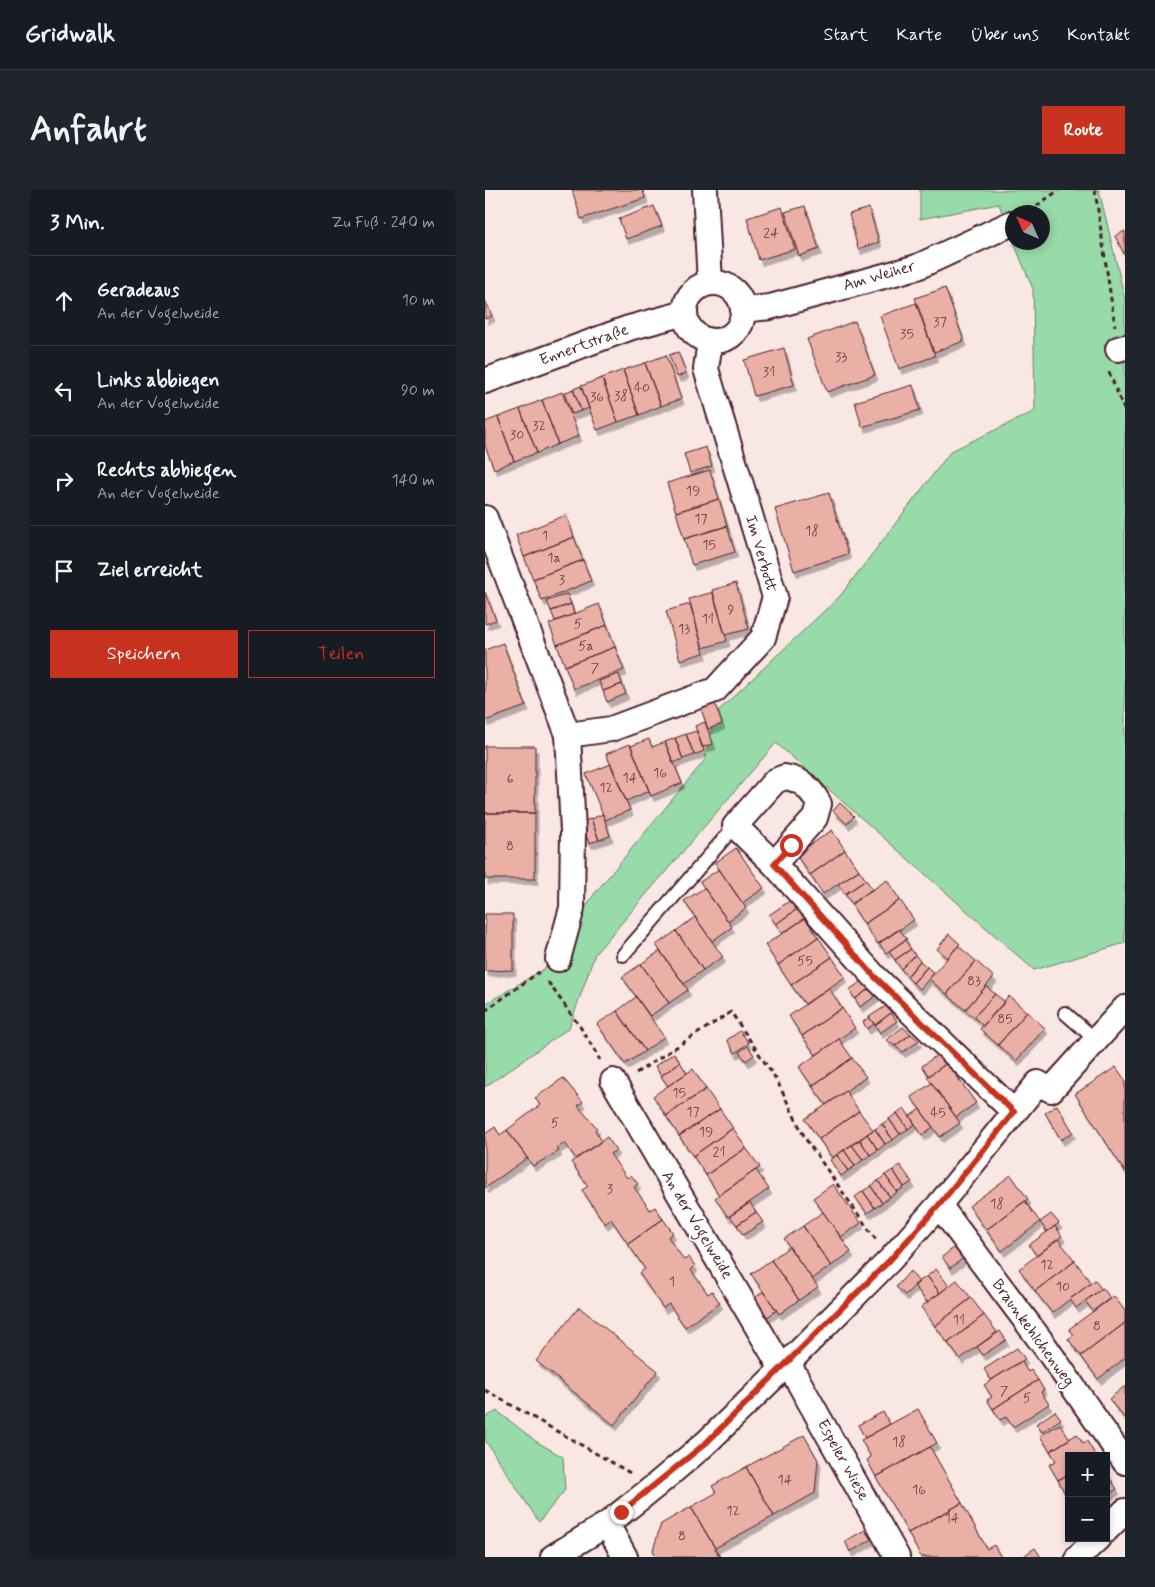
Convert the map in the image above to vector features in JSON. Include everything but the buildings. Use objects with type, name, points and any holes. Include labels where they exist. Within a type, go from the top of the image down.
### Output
[{"type":"street","points":[[705,190],[709,283]]},
{"type":"street","name":"Am Weiher","points":[[743,310],[770,307],[917,267],[1005,224]]},
{"type":"street","points":[[709,283],[728,286],[736,292],[743,310],[739,326],[733,333],[726,338],[710,341],[692,331],[685,313],[688,297],[694,290],[709,283]]},
{"type":"street","name":"Ennertstraße","points":[[485,380],[629,328],[685,313]]},
{"type":"street","name":"Im Verbott","points":[[568,735],[611,729],[715,690],[763,638],[775,597],[706,369],[710,341]]},
{"type":"street","points":[[485,518],[568,735],[573,831],[572,908],[558,959]]},
{"type":"street","points":[[774,864],[815,818],[819,804],[811,790],[798,780],[785,778],[775,781],[735,826],[774,864],[874,976],[1014,1112]]},
{"type":"street","points":[[553,1557],[607,1524],[706,1443],[890,1260],[939,1205],[1038,1083],[1051,1090],[1125,1008]]},
{"type":"street","name":"An der Vogelweide","points":[[614,1084],[785,1366]]},
{"type":"street","name":"Braunkehlchenweg","points":[[939,1205],[1044,1345],[1125,1462]]},
{"type":"street","name":"Espeler Wiese","points":[[785,1366],[897,1557]]},
{"type":"street","points":[[1110,1526],[1125,1511]]},
{"type":"street","points":[[607,1524],[625,1557]]},
{"type":"street","points":[[1078,1557],[1093,1542]]},
{"type":"lane","points":[[623,955],[735,826]]},
{"type":"lane","points":[[1065,1013],[1096,1040]]},
{"type":"path","points":[[1037,205],[1059,190]]},
{"type":"path","points":[[1095,190],[1121,348],[1108,373],[1125,412]]},
{"type":"path","points":[[485,1012],[540,972],[583,1031],[614,1084],[731,1012],[776,1079],[805,1138],[890,1260]]},
{"type":"path","points":[[485,1390],[654,1487]]},
{"type":"green space","points":[[920,190],[1099,190],[1125,299],[1125,943],[1034,970],[776,743],[595,954],[569,1028],[485,1087],[485,1004],[544,969],[595,893],[704,761],[716,713],[840,596],[951,451],[1035,411],[1033,289],[1017,250],[1050,250],[1050,205],[1005,205],[1005,220],[999,204],[920,219]]},
{"type":"green space","points":[[497,1411],[537,1442],[563,1457],[565,1490],[539,1522],[485,1440],[485,1418]]},
{"type":"route","points":[[621,1512],[706,1443],[890,1260],[939,1205],[1014,1112],[874,976],[774,864],[791,845]]}]
